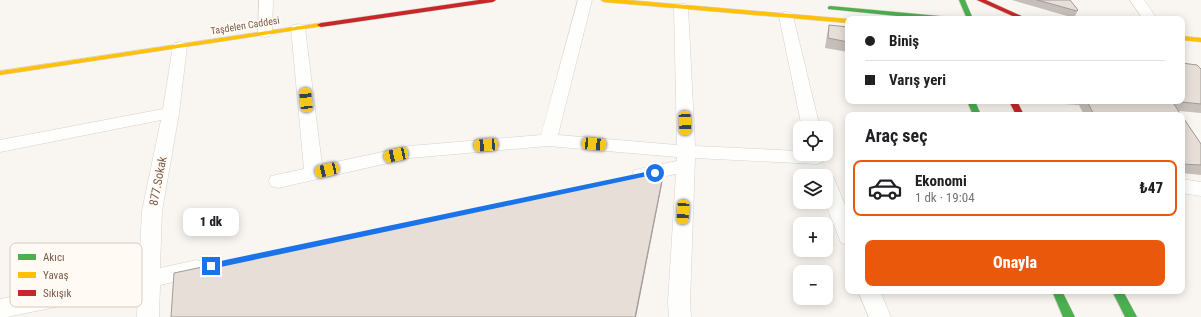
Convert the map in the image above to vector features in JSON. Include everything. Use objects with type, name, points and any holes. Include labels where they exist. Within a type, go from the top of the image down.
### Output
[{"type":"main road","name":"Taşdelen Caddesi","points":[[0,73],[493,0]]},
{"type":"main road","points":[[604,0],[845,21]]},
{"type":"main road","points":[[962,0],[969,16]]},
{"type":"main road","points":[[980,0],[1018,16]]},
{"type":"main road","points":[[859,11],[890,3]]},
{"type":"main road","points":[[934,6],[936,16]]},
{"type":"main road","points":[[822,7],[915,16]]},
{"type":"main road","points":[[1185,38],[1201,40]]},
{"type":"main road","points":[[1058,294],[1070,317]]},
{"type":"main road","points":[[1119,294],[1131,317]]},
{"type":"street","points":[[265,33],[266,0]]},
{"type":"street","points":[[548,140],[585,0]]},
{"type":"street","points":[[1137,0],[1148,16]]},
{"type":"street","points":[[680,317],[678,302],[686,159],[682,7]]},
{"type":"street","points":[[786,16],[809,121]]},
{"type":"street","points":[[298,28],[314,173]]},
{"type":"street","name":"877.Sokak","points":[[148,317],[152,210],[171,113],[180,46]]},
{"type":"street","points":[[0,146],[171,113]]},
{"type":"street","points":[[278,181],[410,152],[548,140],[686,159],[793,157]]},
{"type":"street","points":[[623,179],[686,159]]},
{"type":"street","points":[[1185,186],[1201,189]]},
{"type":"street","points":[[833,200],[845,230]]},
{"type":"street","points":[[142,279],[212,266]]},
{"type":"street","points":[[870,294],[880,317]]},
{"type":"street","points":[[0,309],[10,307]]},
{"type":"building","points":[[1037,0],[1070,0],[1078,10],[1077,11]]},
{"type":"building","points":[[829,25],[845,27],[845,41],[828,38]]},
{"type":"building","points":[[1185,63],[1197,65],[1201,69],[1201,104],[1185,102]]},
{"type":"building","points":[[1088,104],[1174,104],[1179,112],[1092,112]]},
{"type":"building","points":[[1185,120],[1201,144],[1201,165],[1185,164]]},
{"type":"building","points":[[664,170],[635,317],[171,317],[174,273]]},
{"type":"traffic: fast","points":[[962,0],[969,16]]},
{"type":"traffic: fast","points":[[830,8],[917,16]]},
{"type":"traffic: fast","points":[[972,104],[976,112]]},
{"type":"traffic: fast","points":[[1058,294],[1069,317]]},
{"type":"traffic: fast","points":[[1119,294],[1131,317]]},
{"type":"traffic: slow","points":[[604,0],[845,21]]},
{"type":"traffic: slow","points":[[0,73],[321,25]]},
{"type":"traffic: slow","points":[[1185,38],[1201,40]]},
{"type":"traffic: jam","points":[[321,25],[493,0]]},
{"type":"traffic: jam","points":[[980,0],[1018,16]]},
{"type":"traffic: jam","points":[[1014,104],[1018,112]]},
{"type":"route","points":[[211,266],[655,173]]}]
